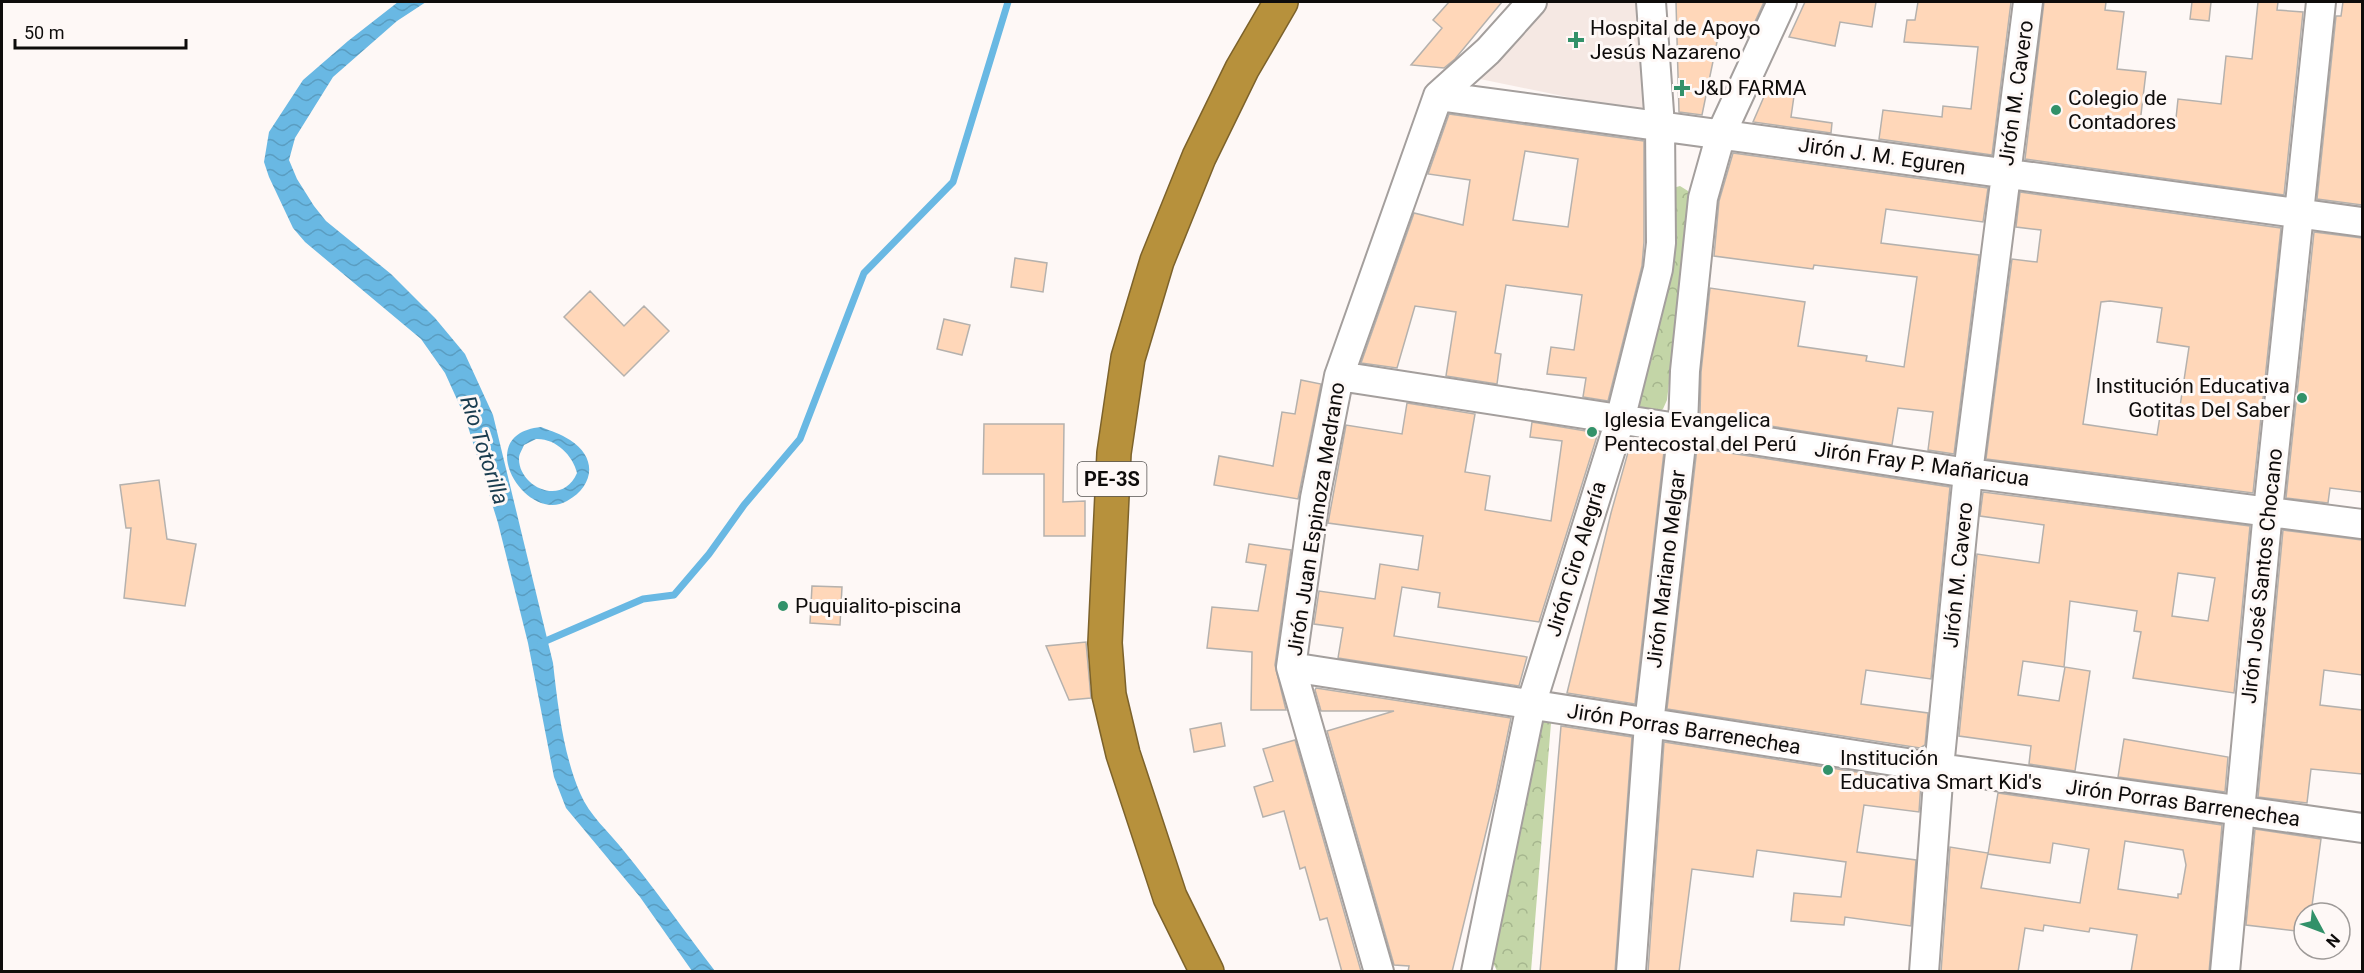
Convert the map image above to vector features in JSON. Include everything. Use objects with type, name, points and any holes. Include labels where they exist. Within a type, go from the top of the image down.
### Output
[{"type":"highway","name":"PE-3S","points":[[1207,972],[1170,897],[1123,754],[1109,695],[1105,643],[1113,453],[1128,358],[1157,261],[1199,157],[1242,69],[1281,2]]},
{"type":"street","name":"Jirón Juan Espinoza Medrano","points":[[1379,972],[1292,668],[1315,498],[1339,376],[1437,96],[1488,51],[1532,2]]},
{"type":"street","name":"Jirón Ciro Alegría","points":[[1476,972],[1531,705],[1620,420],[1658,269],[1662,243],[1660,126],[1651,2]]},
{"type":"street","name":"Jirón Mariano Melgar","points":[[1631,972],[1649,724],[1683,427],[1685,371],[1703,198],[1721,134],[1782,2]]},
{"type":"street","name":"Jirón M. Cavero","points":[[1924,972],[1939,768],[1968,472],[2028,2]]},
{"type":"street","name":"Jirón José Santos Chocano","points":[[2225,972],[2268,511],[2321,2]]},
{"type":"street","name":"Jirón J. M. Eguren","points":[[1437,96],[2362,222]]},
{"type":"street","name":"Jirón Fray P. Mañaricua","points":[[1339,376],[1968,472],[2362,524]]},
{"type":"street","name":"Jirón Porras Barrenechea","points":[[1292,668],[1939,768],[2362,828]]},
{"type":"shaded area","name":"Hospital de Apoyo Jesús Nazareno","points":[[1549,2],[1638,2],[1646,101],[1640,112],[1475,78]]},
{"type":"green space","points":[[1680,186],[1688,191],[1691,201],[1667,400],[1663,409],[1655,415],[1635,407],[1673,188]]},
{"type":"green space","points":[[1538,719],[1551,723],[1531,971],[1497,971],[1487,950]]},
{"type":"water","name":"Rio Totorilla","points":[[398,2],[426,2],[397,21],[333,77],[295,138],[289,160],[297,179],[326,221],[391,274],[435,318],[465,354],[493,415],[553,663],[565,746],[580,793],[594,816],[636,866],[715,971],[692,971],[640,897],[566,808],[554,777],[528,643],[498,523],[465,417],[445,373],[421,339],[305,242],[293,228],[264,162],[269,132],[303,80]]},
{"type":"water","points":[[541,427],[563,436],[579,447],[585,455],[589,472],[583,488],[567,501],[551,505],[536,501],[522,490],[512,476],[507,460],[509,445],[520,433]],"holes":[[[536,439],[543,439],[562,449],[575,466],[577,473],[570,484],[561,489],[552,491],[542,489],[533,484],[521,468],[519,456],[524,445]]]},
{"type":"building","points":[[1449,2],[1502,2],[1455,59],[1444,68],[1411,65],[1442,28],[1433,20]]},
{"type":"building","points":[[1676,2],[1764,2],[1748,37],[1719,32],[1702,115],[1679,112]]},
{"type":"building","points":[[1805,2],[1876,2],[1872,27],[1840,22],[1835,46],[1789,37]]},
{"type":"building","points":[[1918,2],[2011,2],[1992,155],[1879,139],[1883,110],[1942,117],[1943,106],[1971,109],[1978,47],[1904,42],[1907,20],[1915,20]]},
{"type":"building","points":[[2044,2],[2106,2],[2105,10],[2124,12],[2117,69],[2146,72],[2140,123],[2175,128],[2178,99],[2221,104],[2226,56],[2252,59],[2258,2],[2278,2],[2277,10],[2303,12],[2284,195],[2025,159]]},
{"type":"building","points":[[2192,2],[2211,2],[2209,21],[2190,19]]},
{"type":"building","points":[[2343,2],[2362,2],[2362,205],[2317,199],[2336,16],[2341,16]]},
{"type":"building","points":[[1766,92],[1794,96],[1791,117],[1832,123],[1831,133],[1753,122]]},
{"type":"building","points":[[1449,114],[1644,141],[1642,266],[1608,401],[1583,397],[1586,378],[1547,374],[1551,347],[1574,350],[1582,295],[1506,285],[1495,353],[1501,354],[1497,384],[1446,376],[1456,312],[1415,306],[1397,368],[1361,363],[1414,213],[1463,225],[1470,180],[1428,174]],"holes":[[[1525,151],[1578,159],[1568,227],[1513,220]]]},
{"type":"building","points":[[1733,153],[1988,188],[1983,222],[1886,209],[1881,243],[1979,255],[1954,454],[1928,450],[1933,412],[1898,408],[1892,445],[1700,415],[1701,372],[1710,288],[1805,302],[1798,346],[1867,356],[1866,361],[1904,367],[1917,277],[1814,265],[1813,269],[1714,256],[1719,201]]},
{"type":"building","points":[[2020,192],[2281,228],[2253,493],[1986,459],[2012,259],[2037,262],[2041,230],[2016,227]],"holes":[[[2110,301],[2162,308],[2157,342],[2189,347],[2179,413],[2161,410],[2157,435],[2083,424],[2101,302]]]},
{"type":"building","points":[[2314,232],[2362,238],[2362,492],[2330,488],[2328,503],[2286,498]]},
{"type":"building","points":[[1015,258],[1047,263],[1043,292],[1011,287]]},
{"type":"building","points":[[590,291],[624,326],[644,306],[669,331],[624,376],[564,317]]},
{"type":"building","points":[[944,319],[970,325],[962,355],[937,349]]},
{"type":"building","points":[[1301,380],[1321,384],[1298,499],[1214,485],[1219,456],[1273,466],[1282,412],[1295,414]]},
{"type":"building","points":[[1407,403],[1475,414],[1465,472],[1490,476],[1485,510],[1551,521],[1562,441],[1530,437],[1532,422],[1598,433],[1539,622],[1438,607],[1440,593],[1402,587],[1394,636],[1527,657],[1519,686],[1338,658],[1343,628],[1314,624],[1319,591],[1375,599],[1380,564],[1418,570],[1423,536],[1328,523],[1346,425],[1402,434]]},
{"type":"building","points":[[984,424],[1064,424],[1063,502],[1085,501],[1085,536],[1044,536],[1044,474],[983,474]]},
{"type":"building","points":[[1632,438],[1665,443],[1635,704],[1567,693],[1611,513]]},
{"type":"building","points":[[1697,448],[1950,487],[1931,679],[1866,670],[1861,704],[1928,713],[1925,745],[1920,748],[1667,709]]},
{"type":"building","points":[[159,480],[167,539],[196,544],[185,606],[124,598],[131,528],[126,528],[120,485]]},
{"type":"building","points":[[1983,492],[2250,526],[2234,693],[2133,678],[2141,632],[2134,631],[2137,611],[2070,601],[2064,667],[2023,661],[2018,695],[2059,701],[2065,667],[2090,671],[2075,771],[2029,764],[2031,746],[1959,736],[1977,554],[2039,563],[2044,525],[1980,516]],"holes":[[[2178,573],[2215,578],[2208,621],[2172,616]]]},
{"type":"building","points":[[2283,530],[2362,540],[2362,675],[2324,670],[2320,705],[2362,710],[2362,774],[2311,769],[2307,803],[2258,797]]},
{"type":"building","points":[[1249,544],[1291,550],[1275,665],[1286,710],[1251,710],[1252,652],[1207,648],[1212,607],[1258,611],[1266,565],[1246,562]]},
{"type":"building","points":[[812,586],[842,587],[840,625],[810,623]]},
{"type":"building","points":[[1086,642],[1091,698],[1069,700],[1046,646]]},
{"type":"building","points":[[1316,688],[1511,718],[1496,791],[1452,972],[1408,972],[1409,966],[1394,965],[1327,731],[1394,711],[1321,711]]},
{"type":"building","points":[[1221,723],[1225,746],[1194,752],[1190,729]]},
{"type":"building","points":[[1561,726],[1632,737],[1615,972],[1540,972]]},
{"type":"building","points":[[2124,739],[2228,757],[2225,792],[2118,777]]},
{"type":"building","points":[[1295,740],[1361,971],[1359,972],[1342,972],[1327,918],[1320,920],[1305,867],[1300,869],[1284,811],[1263,817],[1254,787],[1273,781],[1263,749]]},
{"type":"building","points":[[1664,742],[1921,782],[1919,812],[1864,805],[1857,852],[1916,860],[1911,926],[1845,917],[1844,925],[1791,921],[1794,893],[1841,897],[1846,862],[1757,850],[1753,877],[1692,869],[1679,972],[1648,972]]},
{"type":"building","points":[[1998,793],[2222,825],[2209,972],[2131,972],[2137,935],[2090,928],[2089,932],[2044,925],[2043,931],[2025,928],[2018,972],[1941,972],[1950,847],[1988,853],[1981,888],[2080,903],[2089,849],[2053,843],[2050,863],[1988,854]],"holes":[[[2125,841],[2183,850],[2186,865],[2181,894],[2178,894],[2178,898],[2118,889]]]},
{"type":"building","points":[[2255,829],[2321,839],[2313,901],[2292,901],[2292,931],[2246,925]]},
{"type":"waterway","points":[[541,643],[643,599],[674,595],[709,554],[744,505],[800,439],[864,273],[953,182],[1008,2]]},
{"type":"place","name":"Hospital de Apoyo Jesús Nazareno","points":[[1576,40]]},
{"type":"place","name":"J&D FARMA","points":[[1682,88]]},
{"type":"place","name":"Colegio de Contadores","points":[[2056,110]]},
{"type":"place","name":"Institución Educativa Gotitas Del Saber","points":[[2302,398]]},
{"type":"place","name":"Iglesia Evangelica Pentecostal del Perú","points":[[1592,432]]},
{"type":"place","name":"Puquialito-piscina","points":[[783,606]]},
{"type":"place","name":"Institución Educativa Smart Kid's","points":[[1828,770]]}]
